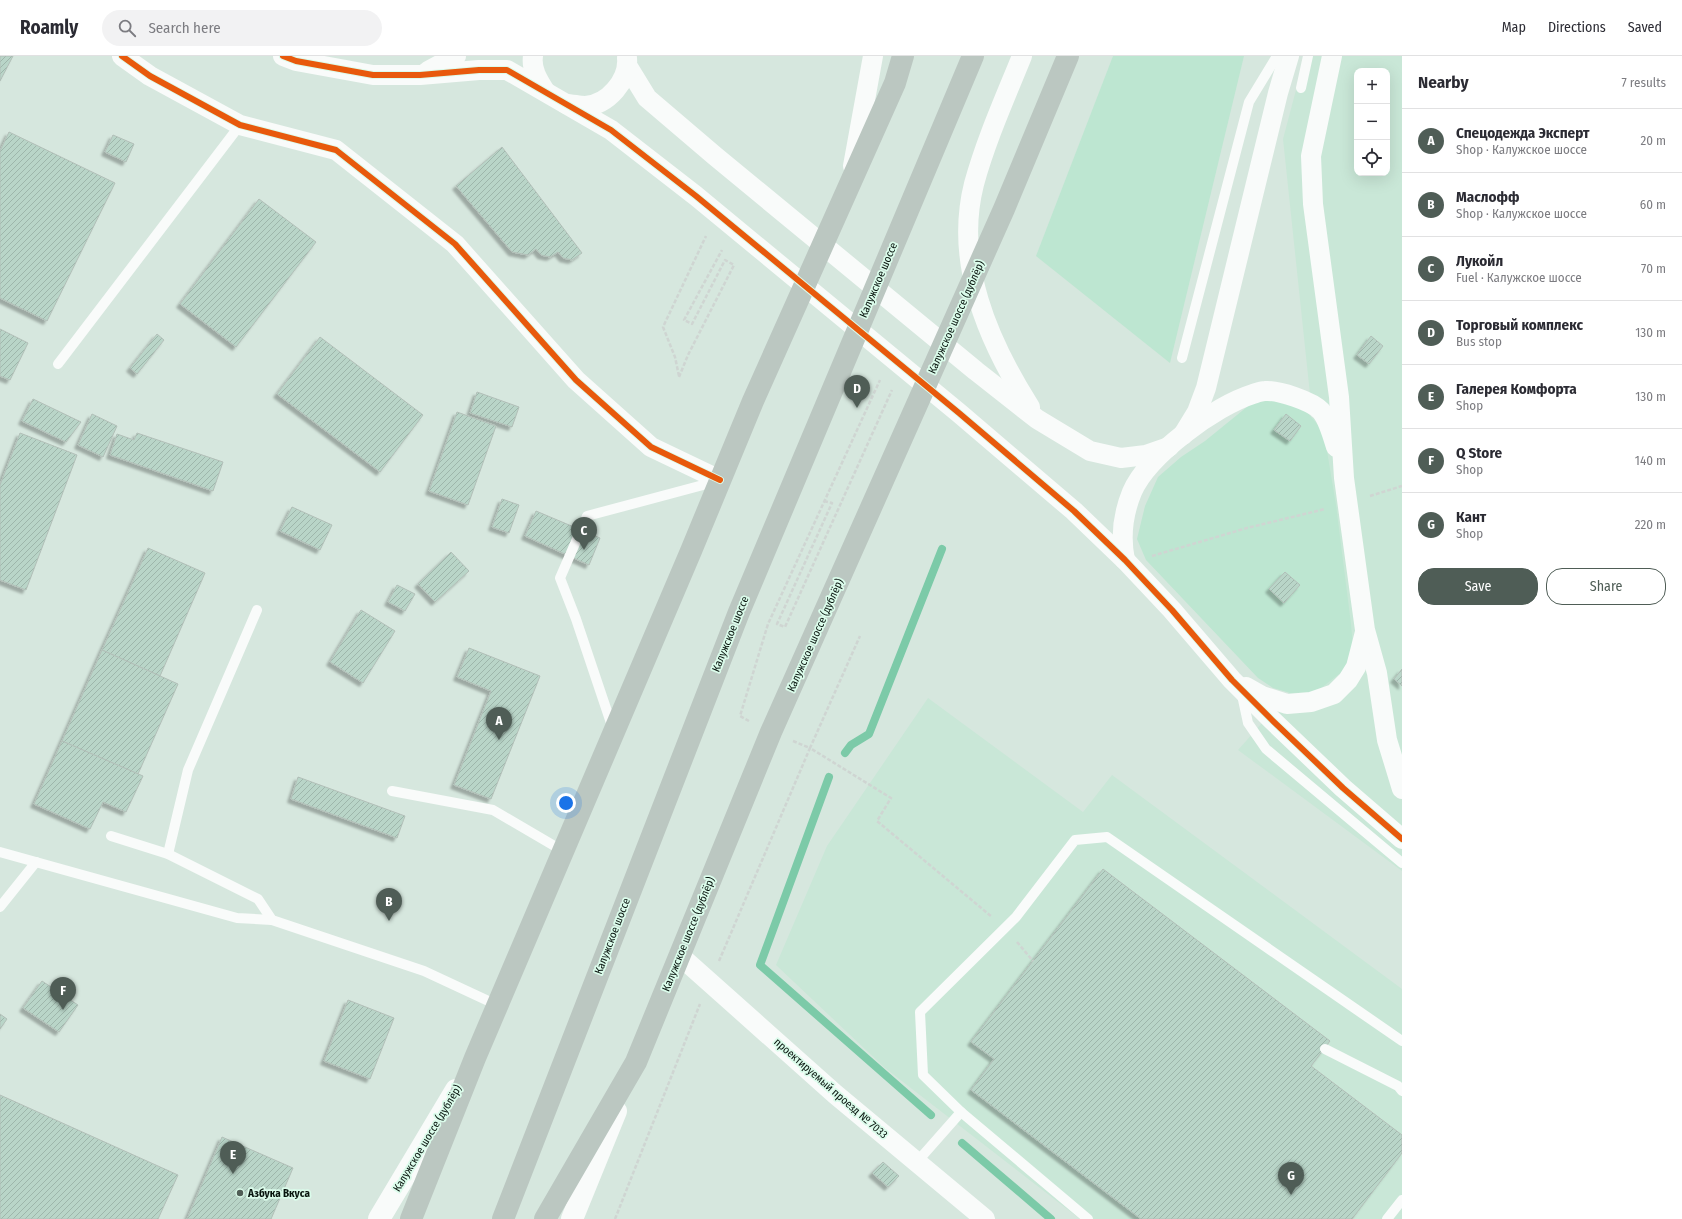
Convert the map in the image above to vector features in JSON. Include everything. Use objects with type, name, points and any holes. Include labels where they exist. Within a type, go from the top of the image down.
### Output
[{"type":"highway","points":[[411,1219],[474,1058],[614,732],[753,401],[895,83],[903,56]]},
{"type":"highway","name":"Калужское шоссе","points":[[503,1219],[739,612],[973,56]]},
{"type":"highway","name":"Калужское шоссе (дублёр)","points":[[636,1062],[771,732],[1004,209],[1068,56]]},
{"type":"highway","points":[[545,1219],[636,1062]]},
{"type":"main road","name":"Калужское шоссе (дублёр)","points":[[379,1219],[474,1058]]},
{"type":"main road","name":"Калужское шоссе (дублёр)","points":[[572,1219],[636,1062]]},
{"type":"street","points":[[122,56],[150,76],[240,125],[336,150],[455,244],[576,380],[651,446],[720,480]]},
{"type":"street","points":[[283,56],[296,61],[373,75],[420,75],[479,70],[507,70],[611,130],[696,196],[959,413],[1074,511],[1172,610],[1236,684],[1343,788],[1402,839]]},
{"type":"street","points":[[420,75],[456,56]]},
{"type":"street","points":[[533,56],[532,60],[536,77],[545,91]]},
{"type":"street","points":[[849,186],[873,56]]},
{"type":"street","points":[[1022,56],[985,147],[974,185],[969,216],[970,261],[978,301],[994,344],[1011,378],[1037,419]]},
{"type":"street","points":[[627,62],[647,98],[715,156],[976,371],[1037,419],[1090,451],[1121,458],[1146,455],[1176,441],[1197,412],[1206,388],[1278,93],[1289,56]]},
{"type":"street","points":[[1332,56],[1310,156],[1313,204],[1339,396],[1344,478],[1365,630],[1377,673],[1387,740],[1402,789]]},
{"type":"street","points":[[566,104],[586,106],[605,99],[620,86],[627,62]]},
{"type":"street","points":[[1126,562],[1121,543],[1124,516],[1133,491],[1145,471],[1176,441],[1220,409],[1243,397],[1264,391],[1297,397],[1321,411],[1332,433],[1344,478]]},
{"type":"street","points":[[1236,684],[1262,696],[1287,704],[1312,702],[1334,694],[1348,680],[1356,667],[1365,630]]},
{"type":"street","name":"проектируемый проезд № 7033","points":[[679,955],[835,1094],[985,1219]]},
{"type":"lane","points":[[1182,358],[1249,102],[1277,56]]},
{"type":"lane","points":[[1301,88],[1308,56]]},
{"type":"lane","points":[[58,364],[240,125]]},
{"type":"lane","points":[[614,732],[576,618],[560,578],[587,516],[720,480]]},
{"type":"lane","points":[[168,854],[188,770],[257,610]]},
{"type":"lane","points":[[1236,684],[1248,723],[1266,749],[1402,863]]},
{"type":"lane","points":[[392,791],[494,810],[563,851]]},
{"type":"lane","points":[[111,836],[168,854],[258,899],[272,920]]},
{"type":"lane","points":[[1088,1219],[961,1112],[924,1075],[920,1012],[1004,927],[1016,917],[1074,840],[1107,837],[1402,1041]]},
{"type":"lane","points":[[0,852],[237,918],[272,920],[424,971],[497,1005]]},
{"type":"lane","points":[[0,907],[36,862]]},
{"type":"lane","points":[[1325,1049],[1398,1086],[1402,1091]]},
{"type":"lane","points":[[916,1163],[961,1112]]},
{"type":"lane","points":[[1387,1219],[1402,1200]]},
{"type":"path","points":[[706,236],[664,327],[675,357],[679,377],[688,355],[734,265],[725,260],[692,324],[684,320],[722,250]]},
{"type":"path","points":[[828,492],[880,380]]},
{"type":"path","points":[[824,501],[832,503],[777,624],[785,627],[892,390]]},
{"type":"path","points":[[1126,562],[1248,528],[1348,503],[1402,486]]},
{"type":"path","points":[[810,748],[891,798],[877,821],[1004,927],[1033,961]]},
{"type":"shaded area","points":[[1113,56],[1244,56],[1170,363],[1036,256]]},
{"type":"shaded area","points":[[1305,56],[1402,56],[1402,871],[1238,750],[1336,640],[1283,139]]},
{"type":"shaded area","points":[[1280,400],[1305,409],[1324,433],[1336,505],[1351,624],[1353,648],[1344,670],[1316,692],[1290,693],[1273,688],[1258,678],[1146,560],[1137,539],[1145,506],[1158,477],[1181,457],[1205,441],[1253,402]]},
{"type":"shaded area","points":[[928,698],[1083,812],[1112,775],[1402,989],[1402,1219],[1080,1219],[885,1068],[776,965],[827,846]]},
{"type":"building","points":[[0,56],[13,56],[0,81]]},
{"type":"building","points":[[9,132],[115,183],[47,321],[0,298],[0,151]]},
{"type":"building","points":[[113,135],[134,144],[126,162],[105,152]]},
{"type":"building","points":[[502,147],[582,253],[572,260],[563,258],[558,252],[550,257],[541,255],[536,249],[528,255],[512,252],[456,186]]},
{"type":"building","points":[[259,199],[316,242],[236,347],[180,304]]},
{"type":"building","points":[[0,329],[28,343],[10,380],[0,376]]},
{"type":"building","points":[[157,334],[164,340],[137,374],[130,368]]},
{"type":"building","points":[[1371,336],[1383,346],[1369,364],[1357,355]]},
{"type":"building","points":[[320,337],[423,415],[380,472],[277,394]]},
{"type":"building","points":[[477,392],[519,407],[512,427],[470,413]]},
{"type":"building","points":[[33,399],[81,422],[66,442],[22,421]]},
{"type":"building","points":[[457,412],[496,426],[468,505],[429,491]]},
{"type":"building","points":[[92,414],[117,426],[103,457],[78,445]]},
{"type":"building","points":[[1286,414],[1301,426],[1290,441],[1274,430]]},
{"type":"building","points":[[20,433],[77,455],[26,590],[0,580],[0,485]]},
{"type":"building","points":[[137,433],[223,462],[213,491],[110,455],[117,434],[134,440]]},
{"type":"building","points":[[502,499],[519,505],[509,533],[492,527]]},
{"type":"building","points":[[292,507],[332,525],[320,550],[280,531]]},
{"type":"building","points":[[536,511],[600,538],[589,565],[525,536]]},
{"type":"building","points":[[148,548],[205,573],[160,676],[102,650]]},
{"type":"building","points":[[451,552],[469,571],[435,602],[418,584]]},
{"type":"building","points":[[1285,572],[1300,585],[1284,603],[1269,589]]},
{"type":"building","points":[[397,585],[415,594],[405,611],[388,602]]},
{"type":"building","points":[[361,610],[395,631],[363,683],[330,662]]},
{"type":"building","points":[[469,648],[540,676],[491,799],[454,785],[491,691],[457,677]]},
{"type":"building","points":[[102,650],[178,684],[138,774],[62,741]]},
{"type":"building","points":[[1402,669],[1402,686],[1394,679]]},
{"type":"building","points":[[62,741],[143,776],[126,812],[103,802],[90,829],[34,804]]},
{"type":"building","points":[[298,777],[405,816],[397,838],[291,799]]},
{"type":"building","points":[[1103,869],[1330,1041],[1311,1066],[1402,1135],[1402,1153],[1352,1219],[1141,1219],[971,1090],[994,1059],[971,1042]]},
{"type":"building","points":[[42,981],[78,1005],[59,1032],[23,1008]]},
{"type":"building","points":[[348,1000],[394,1018],[370,1079],[324,1061]]},
{"type":"building","points":[[0,1014],[7,1019],[0,1029]]},
{"type":"building","points":[[0,1095],[178,1175],[158,1219],[0,1219]]},
{"type":"building","name":"Азбука Вкуса","points":[[222,1137],[293,1168],[271,1219],[187,1219]]},
{"type":"building","points":[[883,1162],[899,1176],[888,1187],[872,1173]]},
{"type":"waterway","points":[[845,753],[851,745],[869,734],[942,549]]},
{"type":"waterway","points":[[829,777],[760,965],[931,1115]]},
{"type":"waterway","points":[[962,1143],[1051,1219]]},
{"type":"cycle path","points":[[122,56],[150,76],[240,125],[336,150],[455,244],[576,380],[651,447],[720,480]]},
{"type":"cycle path","points":[[283,56],[296,61],[373,75],[420,75],[479,70],[507,70],[611,130],[696,196],[959,413],[1074,511],[1125,560],[1172,610],[1232,680],[1343,788],[1402,839]]},
{"type":"place","name":"Торговый комплекс","points":[[857,408]]},
{"type":"place","name":"Лукойл","points":[[584,550]]},
{"type":"place","name":"Спецодежда Эксперт","points":[[499,740]]},
{"type":"place","name":"Маслофф","points":[[389,921]]},
{"type":"place","name":"Q Store","points":[[63,1010]]},
{"type":"place","name":"Галерея Комфорта","points":[[233,1174]]},
{"type":"place","name":"Азбука Вкуса","points":[[240,1193]]},
{"type":"place","name":"Кант","points":[[1291,1195]]}]
